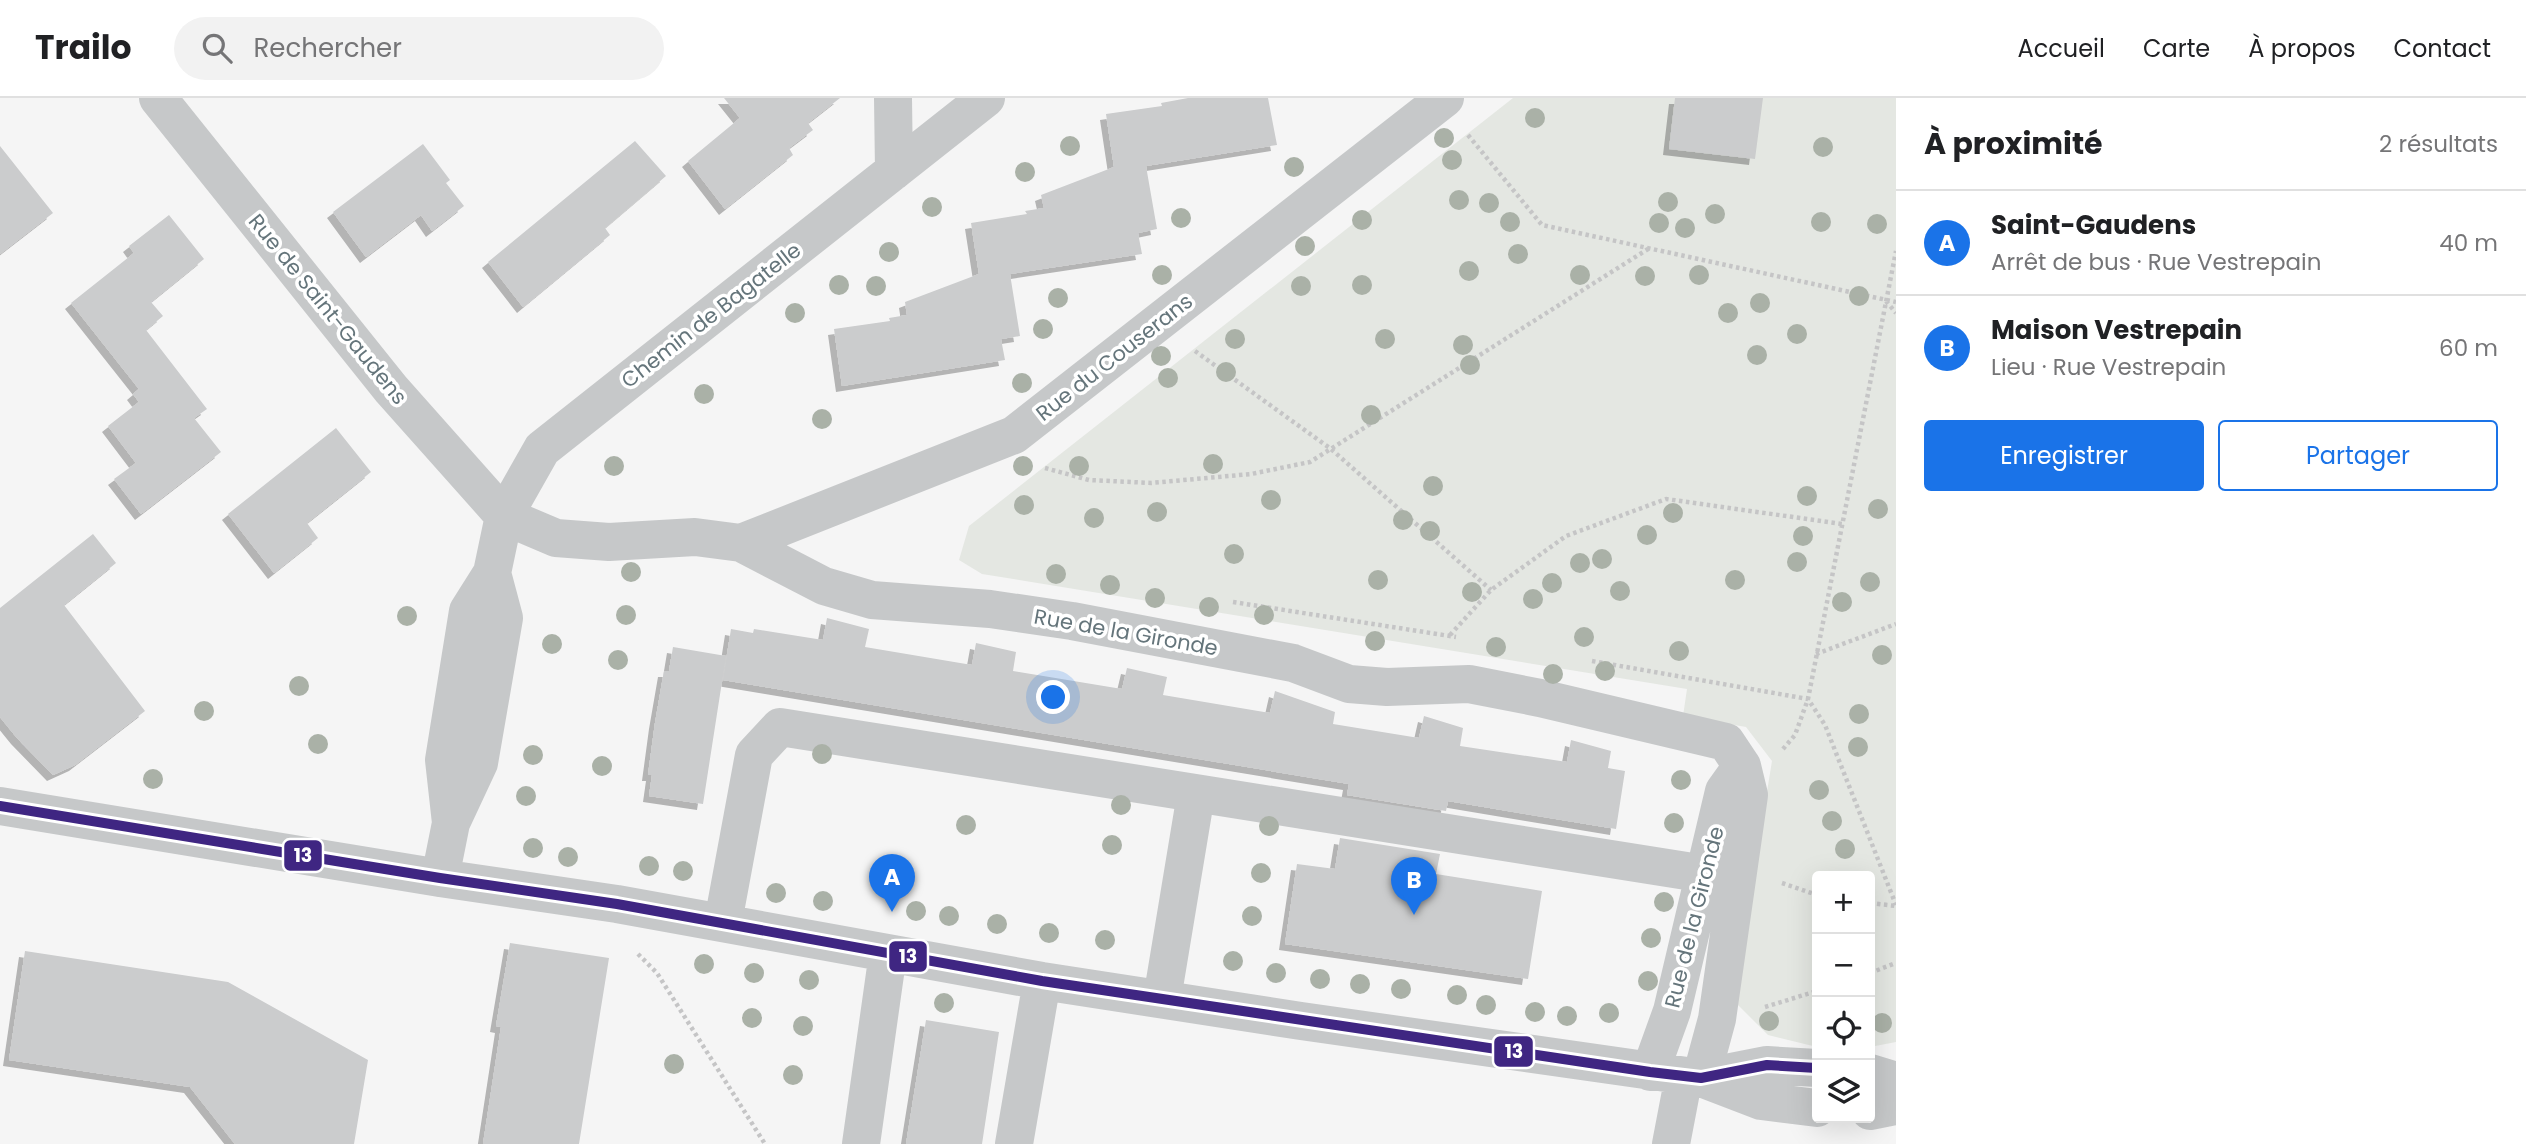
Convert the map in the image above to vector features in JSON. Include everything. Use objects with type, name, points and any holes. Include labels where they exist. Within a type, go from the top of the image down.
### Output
[{"type":"street","name":"Rue de Saint-Gaudens","points":[[158,98],[391,388],[504,516]]},
{"type":"street","points":[[893,98],[894,171]]},
{"type":"street","name":"Chemin de Bagatelle","points":[[440,878],[450,823],[479,763],[504,618],[492,573],[504,516],[542,449],[986,98]]},
{"type":"street","name":"Rue du Couserans","points":[[741,544],[1014,435],[1444,99]]},
{"type":"street","name":"Rue de la Gironde","points":[[504,516],[556,538],[609,542],[695,537],[741,544],[824,586],[872,600],[990,609],[1072,621],[1293,663],[1349,684],[1387,687],[1469,684],[1726,742],[1742,766],[1724,791],[1717,1019],[1678,1075]]},
{"type":"street","points":[[723,922],[754,755],[780,727],[1721,877]]},
{"type":"street","points":[[1162,999],[1196,794]]},
{"type":"street","points":[[0,806],[617,904],[1042,981],[1678,1075],[1762,1101],[1812,1107]]},
{"type":"street","name":"Rue de la Gironde","points":[[1678,1075],[1672,1011],[1721,877]]},
{"type":"street","points":[[861,1144],[888,953]]},
{"type":"street","points":[[1014,1144],[1042,981]]},
{"type":"street","points":[[1678,1075],[1767,1065],[1812,1068]]},
{"type":"street","points":[[1671,1144],[1678,1075]]},
{"type":"street","points":[[1875,1075],[1896,1081]]},
{"type":"street","points":[[1875,1110],[1896,1106]]},
{"type":"path","points":[[1444,99],[1542,225],[1896,302]]},
{"type":"path","points":[[1014,435],[1043,468],[1089,480],[1151,483],[1251,474],[1310,462],[1648,249]]},
{"type":"path","points":[[1742,766],[1772,761],[1795,735],[1808,699],[1896,251]]},
{"type":"path","points":[[1886,301],[1896,313]]},
{"type":"path","points":[[1163,318],[1193,350],[1331,449],[1491,590]]},
{"type":"path","points":[[1450,636],[1491,590],[1566,536],[1666,499],[1842,524]]},
{"type":"path","points":[[1816,654],[1896,624]]},
{"type":"path","points":[[617,904],[613,929],[657,973],[765,1144]]},
{"type":"path","points":[[1875,904],[1896,906]]},
{"type":"path","points":[[1875,971],[1896,962]]},
{"type":"shaded area","points":[[1513,98],[1896,98],[1896,1042],[1875,1046],[1875,871],[1812,871],[1812,1046],[1768,1035],[1733,1000],[1772,761],[1746,727],[1683,716],[1687,689],[982,574],[959,560],[969,526]]},
{"type":"building","points":[[724,98],[840,98],[808,123],[813,130],[789,148],[793,155],[725,209],[688,161],[740,118]]},
{"type":"building","points":[[1188,98],[1268,98],[1277,145],[1146,166],[1157,229],[1138,233],[1142,254],[1010,274],[1020,336],[1001,339],[1005,360],[842,386],[834,329],[890,321],[889,318],[907,315],[905,302],[979,274],[971,223],[1027,214],[1025,211],[1044,208],[1041,195],[1114,167],[1106,114],[1162,106],[1161,103]]},
{"type":"building","points":[[1675,98],[1763,98],[1755,159],[1669,149]]},
{"type":"building","points":[[635,141],[666,176],[605,228],[610,235],[523,307],[488,262]]},
{"type":"building","points":[[423,144],[450,180],[446,183],[464,206],[432,231],[421,215],[366,257],[333,212]]},
{"type":"building","points":[[0,146],[53,213],[0,254]]},
{"type":"building","points":[[169,215],[204,259],[151,302],[163,316],[146,330],[207,409],[194,418],[221,452],[141,514],[114,479],[136,463],[108,426],[139,402],[133,394],[139,389],[71,303],[134,253],[129,246]]},
{"type":"building","points":[[336,428],[371,472],[307,523],[318,538],[274,573],[228,514]]},
{"type":"building","points":[[93,534],[116,563],[64,605],[145,711],[75,765],[53,775],[0,717],[0,608]]},
{"type":"building","points":[[827,618],[869,629],[865,647],[972,665],[976,643],[1016,652],[1013,671],[1122,689],[1127,668],[1167,677],[1163,695],[1270,713],[1275,691],[1335,712],[1333,724],[1419,738],[1424,716],[1463,728],[1460,746],[1567,762],[1571,740],[1611,751],[1608,768],[1625,771],[1616,829],[1448,801],[1446,811],[1347,795],[1349,784],[723,680],[731,629],[753,633],[754,629],[823,640]]},
{"type":"building","points":[[673,647],[726,656],[703,804],[649,796],[652,775],[648,775],[655,723],[664,671],[669,671]]},
{"type":"building","points":[[1340,838],[1440,854],[1436,874],[1542,891],[1528,979],[1285,944],[1297,864],[1335,869]]},
{"type":"building","points":[[510,943],[609,958],[579,1144],[483,1144],[501,1027],[496,1026]]},
{"type":"building","points":[[25,951],[228,982],[368,1060],[354,1144],[235,1144],[190,1087],[9,1060]]},
{"type":"building","points":[[926,1020],[999,1032],[982,1144],[906,1144]]},
{"type":"transit line","name":"13","points":[[0,806],[617,904],[1042,981],[1650,1072],[1701,1078],[1767,1065],[1812,1068]]},
{"type":"place","name":"Saint-Gaudens","points":[[892,912]]},
{"type":"place","name":"Maison Vestrepain","points":[[1414,915]]}]
